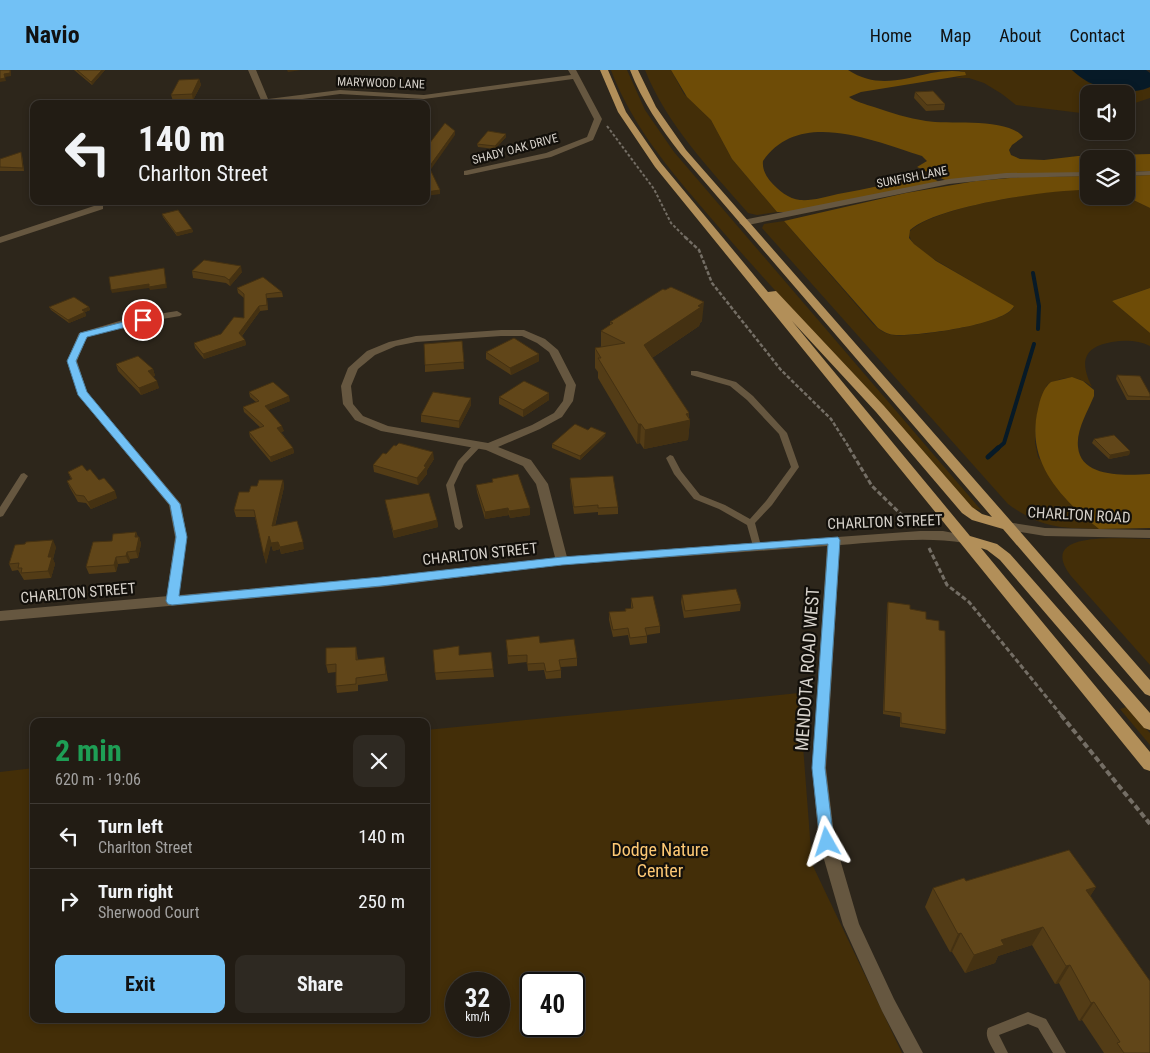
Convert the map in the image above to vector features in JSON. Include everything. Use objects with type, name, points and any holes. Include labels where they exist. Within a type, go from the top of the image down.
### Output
[{"type":"highway","points":[[604,70],[622,112],[645,148],[729,253],[1150,764]]},
{"type":"highway","points":[[634,70],[659,120],[692,162],[1150,690]]},
{"type":"highway","points":[[729,253],[788,309],[880,409],[967,510],[977,517],[1007,526]]},
{"type":"highway","points":[[965,538],[992,547],[1005,557],[1150,724]]},
{"type":"street","points":[[252,70],[265,100]]},
{"type":"street","name":"MARYWOOD LANE","points":[[265,100],[350,92],[424,97],[574,74]]},
{"type":"street","name":"SHADY OAK DRIVE","points":[[467,173],[548,154],[590,138],[598,119],[580,89],[574,74]]},
{"type":"street","points":[[1135,174],[1150,173]]},
{"type":"street","name":"SUNFISH LANE","points":[[743,222],[810,211],[960,181],[1016,176],[1080,174]]},
{"type":"street","points":[[0,240],[100,207]]},
{"type":"street","points":[[172,601],[182,537],[175,504],[82,393],[72,361],[83,335],[126,322],[177,314]]},
{"type":"street","points":[[483,446],[558,415],[568,401],[571,385],[553,350],[541,341],[524,334],[509,333],[416,339],[393,344],[371,353],[353,368],[346,386],[348,404],[359,418],[385,429],[483,446],[527,463],[542,484],[562,561]]},
{"type":"street","name":"CHARLTON ROAD","points":[[1007,526],[1046,532],[1150,534]]},
{"type":"street","name":"CHARLTON STREET","points":[[0,616],[381,582],[562,561],[926,534],[965,538]]},
{"type":"street","name":"MENDOTA ROAD WEST","points":[[834,540],[819,768],[827,842],[851,925],[888,1005],[914,1053]]},
{"type":"lane","points":[[694,373],[733,384],[750,398],[783,433],[796,467],[769,503],[751,523]]},
{"type":"lane","points":[[459,527],[450,485],[461,463],[483,446]]},
{"type":"lane","points":[[670,458],[677,472],[697,497],[722,507],[751,523],[757,546]]},
{"type":"lane","points":[[0,514],[24,476]]},
{"type":"lane","points":[[1002,1053],[992,1032],[1028,1018],[1042,1024],[1060,1053]]},
{"type":"path","points":[[607,125],[611,134],[654,189],[671,223],[699,250],[712,283],[781,370],[831,419],[872,486],[902,514]]},
{"type":"path","points":[[932,551],[947,585],[969,602],[1150,824]]},
{"type":"green space","points":[[611,70],[627,70],[645,110],[674,152],[981,510],[973,509],[693,197],[646,137],[618,88]]},
{"type":"green space","points":[[645,70],[671,70],[684,94],[711,120],[732,159],[777,212],[757,215],[748,213],[677,128],[654,90]]},
{"type":"green space","points":[[959,70],[1072,70],[1089,83],[1104,85],[1080,85],[1080,113],[1016,105],[984,83],[969,78],[955,78],[962,76],[964,72]]},
{"type":"green space","points":[[1150,87],[1150,98],[1135,103],[1135,89],[1143,90]]},
{"type":"green space","points":[[1080,190],[1080,205],[1135,205],[1135,201],[1150,208],[1150,288],[1112,301],[1150,333],[1150,346],[1122,341],[1102,344],[1089,352],[1085,364],[1092,387],[1075,378],[1064,378],[1047,385],[1039,405],[1035,427],[1035,443],[1038,457],[1081,514],[1099,529],[1051,525],[1031,518],[1008,504],[762,228],[764,224],[784,221],[873,324],[882,331],[903,335],[938,332],[994,319],[1007,313],[1014,307],[927,255],[913,243],[909,232],[921,223],[959,209],[1030,194]]},
{"type":"green space","points":[[1105,538],[1150,539],[1150,665],[1071,576],[1063,561],[1064,550],[1074,543]]},
{"type":"green space","name":"Dodge Nature Center","points":[[799,693],[812,864],[902,1053],[0,1053],[0,772],[30,768],[30,1023],[430,1023],[430,730]]},
{"type":"green space","points":[[1126,707],[1150,733],[1150,745],[1120,709]]},
{"type":"shaded area","points":[[671,70],[848,70],[858,76],[878,81],[898,80],[939,72],[965,72],[966,75],[861,92],[849,97],[858,102],[919,120],[992,124],[1005,127],[1023,137],[1012,145],[1009,150],[1011,155],[1020,159],[1044,160],[1080,156],[1080,173],[947,181],[917,167],[927,161],[922,156],[860,137],[816,132],[796,136],[778,145],[763,161],[764,170],[769,180],[780,191],[792,198],[805,200],[819,198],[902,180],[924,173],[939,182],[791,212],[777,212],[732,159],[711,120],[687,97]]},
{"type":"shaded area","points":[[1135,154],[1150,154],[1150,171],[1135,172]]},
{"type":"shaded area","points":[[1150,175],[1150,208],[1135,201],[1135,176]]},
{"type":"shaded area","points":[[1080,176],[1080,190],[1049,192],[968,207],[944,213],[924,221],[910,230],[909,238],[914,244],[936,261],[1014,306],[1007,313],[995,319],[960,328],[922,334],[896,335],[878,328],[784,221],[906,193],[976,181],[1021,177]]},
{"type":"shaded area","points":[[1150,288],[1150,333],[1112,301]]},
{"type":"shaded area","points":[[1072,377],[1083,381],[1094,390],[1094,396],[1079,434],[1078,447],[1081,457],[1087,465],[1107,473],[1150,474],[1150,528],[1099,529],[1072,505],[1049,477],[1037,446],[1035,428],[1038,409],[1042,394],[1051,382]]},
{"type":"water","points":[[1072,70],[1146,70],[1150,73],[1150,87],[1135,91],[1135,85],[1096,85]]},
{"type":"building","points":[[0,70],[10,70],[10,73],[4,74],[5,78],[0,79]]},
{"type":"building","points":[[77,70],[102,70],[91,82]]},
{"type":"building","points":[[199,79],[192,94],[171,95],[179,80]]},
{"type":"building","points":[[933,91],[945,104],[927,105],[915,92]]},
{"type":"building","points":[[445,123],[455,131],[430,166],[430,143]]},
{"type":"building","points":[[488,131],[506,134],[495,146],[477,144]]},
{"type":"building","points":[[21,152],[23,168],[0,167],[0,159]]},
{"type":"building","points":[[430,169],[440,190],[430,191]]},
{"type":"building","points":[[178,210],[192,229],[176,233],[162,214]]},
{"type":"building","points":[[204,260],[241,266],[229,280],[225,277],[192,271]]},
{"type":"building","points":[[164,268],[166,284],[149,287],[149,284],[111,290],[109,277]]},
{"type":"building","points":[[263,277],[282,292],[266,294],[267,305],[259,306],[239,333],[245,340],[203,354],[194,343],[221,334],[234,317],[244,318],[244,294],[237,288]]},
{"type":"building","points":[[671,287],[704,302],[698,306],[701,307],[644,345],[689,413],[686,414],[690,420],[645,430],[641,424],[638,424],[598,358],[601,358],[595,348],[625,343],[601,331],[613,323],[610,322],[663,289]]},
{"type":"building","points":[[74,297],[89,307],[82,310],[85,312],[68,320],[49,307]]},
{"type":"building","points":[[514,338],[539,354],[510,368],[486,352]]},
{"type":"building","points":[[462,341],[464,362],[425,365],[424,344]]},
{"type":"building","points":[[138,356],[153,369],[148,371],[157,381],[139,388],[116,364]]},
{"type":"building","points":[[1117,375],[1140,376],[1150,397],[1128,396]]},
{"type":"building","points":[[524,381],[549,393],[523,410],[499,397]]},
{"type":"building","points":[[273,382],[289,396],[265,406],[282,426],[277,428],[293,448],[270,457],[249,432],[264,426],[243,407],[259,401],[249,392]]},
{"type":"building","points":[[433,392],[471,398],[459,421],[421,415]]},
{"type":"building","points":[[575,424],[588,430],[591,427],[606,433],[580,456],[552,444]]},
{"type":"building","points":[[1114,435],[1130,451],[1110,455],[1094,439]]},
{"type":"building","points":[[399,443],[433,452],[424,466],[426,467],[417,478],[373,465],[383,453],[386,454],[394,445],[396,446]]},
{"type":"building","points":[[82,465],[87,471],[90,469],[99,480],[104,478],[115,491],[88,502],[84,496],[76,495],[67,481],[72,479],[68,472]]},
{"type":"building","points":[[518,474],[530,508],[509,511],[508,508],[485,512],[476,485],[493,482],[492,479]]},
{"type":"building","points":[[613,476],[618,507],[598,508],[598,505],[574,507],[570,478]]},
{"type":"building","points":[[259,480],[283,480],[272,526],[297,521],[303,542],[280,547],[278,542],[271,543],[269,536],[264,556],[254,510],[234,510],[239,492],[249,492],[251,486],[257,486]]},
{"type":"building","points":[[429,493],[437,520],[393,531],[385,500]]},
{"type":"building","points":[[136,532],[135,537],[139,537],[136,551],[127,552],[126,556],[116,557],[114,565],[86,567],[93,542],[112,541],[113,534]]},
{"type":"building","points":[[53,540],[48,557],[52,557],[48,571],[21,573],[22,568],[18,568],[19,563],[9,564],[15,545],[25,544],[26,542]]},
{"type":"building","points":[[736,589],[741,604],[685,611],[682,595]]},
{"type":"building","points":[[653,596],[660,626],[645,628],[647,636],[630,638],[628,628],[613,630],[609,612],[626,611],[625,609],[633,608],[631,598]]},
{"type":"building","points":[[888,602],[910,605],[910,609],[926,612],[926,619],[939,621],[939,630],[945,631],[946,730],[901,723],[901,713],[884,711]]},
{"type":"building","points":[[539,636],[540,643],[574,639],[577,658],[559,660],[561,670],[546,672],[544,663],[527,664],[527,655],[508,656],[506,640]]},
{"type":"building","points":[[459,646],[459,655],[491,652],[493,669],[435,673],[433,650]]},
{"type":"building","points":[[356,647],[356,660],[384,657],[386,674],[356,678],[356,684],[336,686],[336,664],[326,665],[326,648]]},
{"type":"building","points":[[1069,850],[1096,887],[1086,890],[1150,981],[1150,1053],[1124,1053],[1117,1043],[1120,1042],[1094,1002],[1091,1003],[1070,965],[1066,966],[1043,927],[1001,940],[1004,945],[974,955],[961,933],[958,934],[933,888],[964,878],[966,881]]},
{"type":"waterway","points":[[1033,273],[1039,306],[1038,329]]},
{"type":"waterway","points":[[997,449],[1004,443],[1034,344]]},
{"type":"waterway","points":[[988,457],[998,448]]},
{"type":"route","points":[[143,320],[126,322],[83,335],[72,361],[82,393],[175,504],[182,537],[172,601],[381,582],[562,561],[834,540],[819,768],[827,842]]}]
